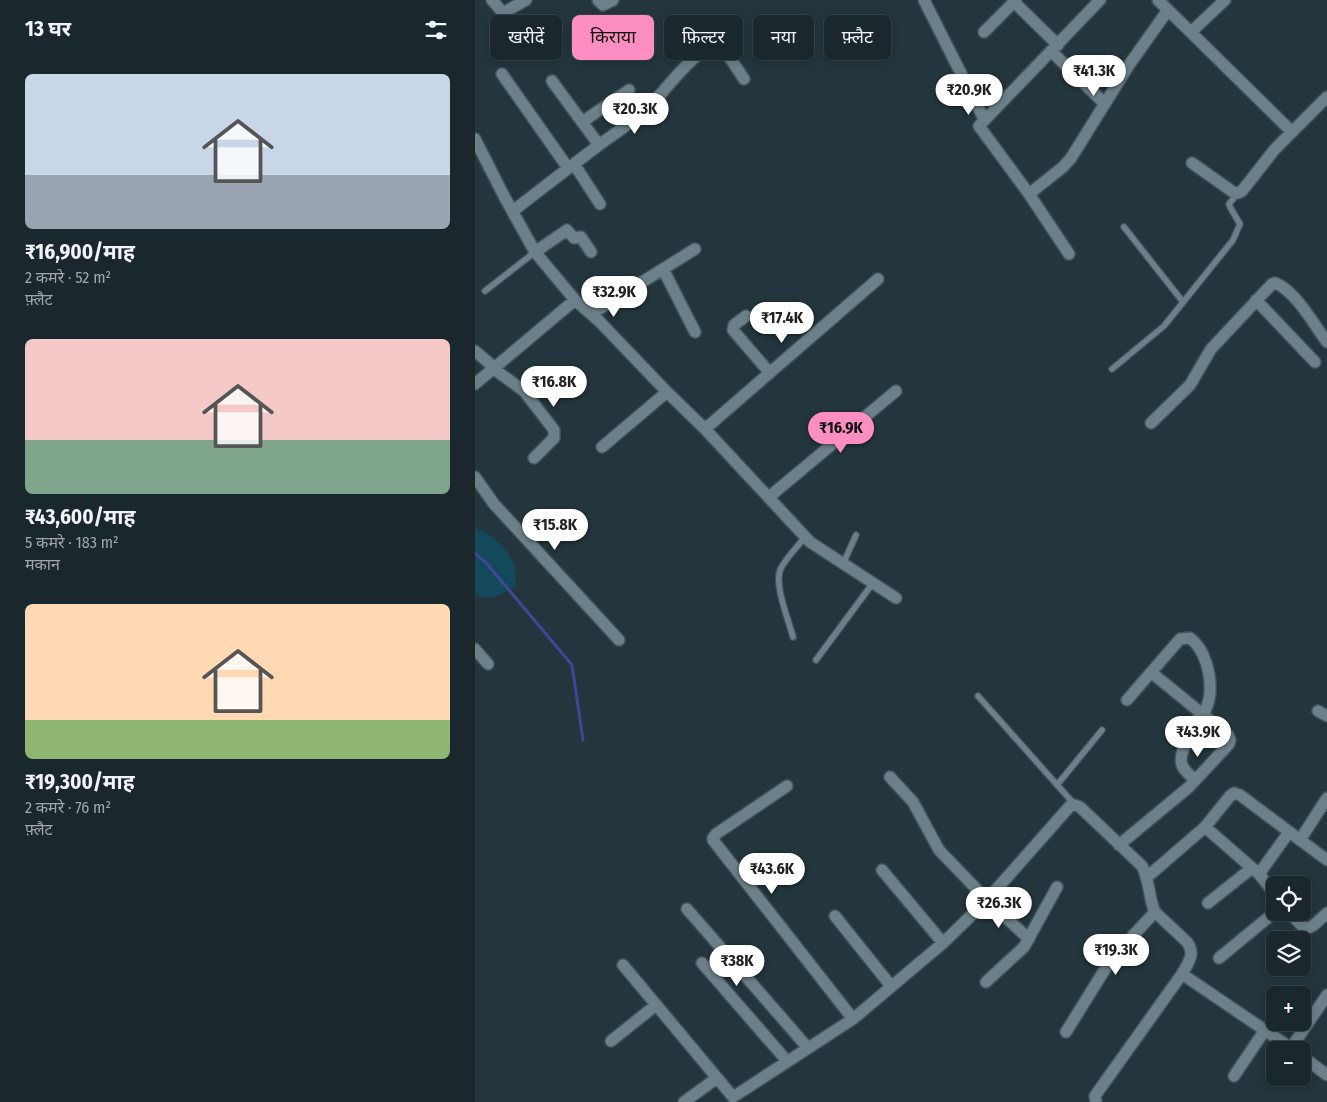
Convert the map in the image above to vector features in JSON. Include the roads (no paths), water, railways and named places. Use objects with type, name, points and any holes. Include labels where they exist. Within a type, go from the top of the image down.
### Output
[{"type":"street","points":[[492,0],[503,13],[526,0]]},
{"type":"street","points":[[598,0],[603,4],[613,0]]},
{"type":"street","points":[[924,0],[984,119]]},
{"type":"street","points":[[1069,254],[1029,194],[979,128],[984,119],[1100,0]]},
{"type":"street","points":[[1158,0],[1291,131]]},
{"type":"street","points":[[1191,32],[1225,0]]},
{"type":"street","points":[[984,32],[1015,1],[1105,104]]},
{"type":"street","points":[[1029,194],[1067,163],[1129,65],[1168,10]]},
{"type":"street","points":[[513,211],[644,112],[684,68],[701,53],[714,45],[722,46],[744,79]]},
{"type":"street","points":[[502,74],[600,204]]},
{"type":"street","points":[[552,81],[599,145]]},
{"type":"street","points":[[582,122],[629,90]]},
{"type":"street","points":[[1193,163],[1233,192],[1238,193],[1242,191],[1291,131],[1327,97]]},
{"type":"street","points":[[475,139],[535,252],[575,300],[705,429],[805,537],[817,547],[896,598]]},
{"type":"street","points":[[535,252],[567,230],[574,238],[581,237],[591,252]]},
{"type":"street","points":[[591,314],[695,249]]},
{"type":"street","points":[[663,269],[695,332]]},
{"type":"street","points":[[705,429],[878,279]]},
{"type":"street","points":[[1151,423],[1190,385],[1211,348],[1272,284],[1279,284],[1296,300],[1327,342]]},
{"type":"street","points":[[475,384],[575,300]]},
{"type":"street","points":[[1256,300],[1315,362]]},
{"type":"street","points":[[746,316],[734,325],[733,330],[769,372]]},
{"type":"street","points":[[475,351],[524,391],[554,430],[554,438],[534,458]]},
{"type":"street","points":[[769,497],[896,391]]},
{"type":"street","points":[[602,447],[667,392]]},
{"type":"street","points":[[475,477],[494,504],[619,640]]},
{"type":"street","points":[[1127,700],[1180,639],[1189,638],[1196,643],[1204,655],[1211,694],[1203,714],[1187,739],[1181,760],[1184,768],[1195,780]]},
{"type":"street","points":[[475,649],[488,664]]},
{"type":"street","points":[[1119,844],[1195,780],[1229,744],[1230,740],[1228,735],[1152,673]]},
{"type":"street","points":[[890,777],[913,802],[939,850],[987,900],[1029,939]]},
{"type":"street","points":[[787,786],[717,834],[713,840],[853,1019]]},
{"type":"street","points":[[1147,878],[1205,827],[1234,793],[1240,795],[1327,860]]},
{"type":"street","points":[[1300,840],[1327,798]]},
{"type":"street","points":[[623,965],[735,1099],[787,1061],[853,1019],[943,942],[987,900],[1070,806],[1075,805],[1080,807],[1142,866],[1147,878],[1152,906],[1155,912],[1191,947],[1192,953],[1181,974],[1095,1096],[1096,1102]]},
{"type":"street","points":[[1205,827],[1256,871],[1266,883]]},
{"type":"street","points":[[1208,902],[1256,871],[1289,832]]},
{"type":"street","points":[[882,870],[943,942]]},
{"type":"street","points":[[986,982],[1019,952],[1029,939],[1057,887]]},
{"type":"street","points":[[687,909],[808,1048]]},
{"type":"street","points":[[1066,1032],[1112,958],[1155,912]]},
{"type":"street","points":[[1297,921],[1301,927],[1306,929],[1310,928],[1326,914]]},
{"type":"street","points":[[835,916],[891,986]]},
{"type":"street","points":[[1219,958],[1266,919]]},
{"type":"street","points":[[702,963],[787,1061]]},
{"type":"street","points":[[1181,974],[1281,1041]]},
{"type":"street","points":[[1297,1041],[1327,995]]},
{"type":"street","points":[[611,1041],[656,1005]]},
{"type":"street","points":[[1234,1076],[1265,1030]]},
{"type":"street","points":[[1311,1063],[1327,1075]]},
{"type":"street","points":[[684,1102],[717,1078]]},
{"type":"lane","points":[[1112,369],[1164,326],[1233,240],[1240,224],[1229,204],[1238,193]]},
{"type":"lane","points":[[1124,227],[1183,302]]},
{"type":"lane","points":[[485,291],[535,252]]},
{"type":"lane","points":[[843,564],[856,535]]},
{"type":"lane","points":[[793,637],[778,578],[781,570],[805,537]]},
{"type":"lane","points":[[816,660],[873,583]]},
{"type":"lane","points":[[978,696],[1075,805]]},
{"type":"lane","points":[[1057,785],[1102,730]]},
{"type":"waterway","points":[[475,553],[487,564],[572,665],[583,740]]}]
